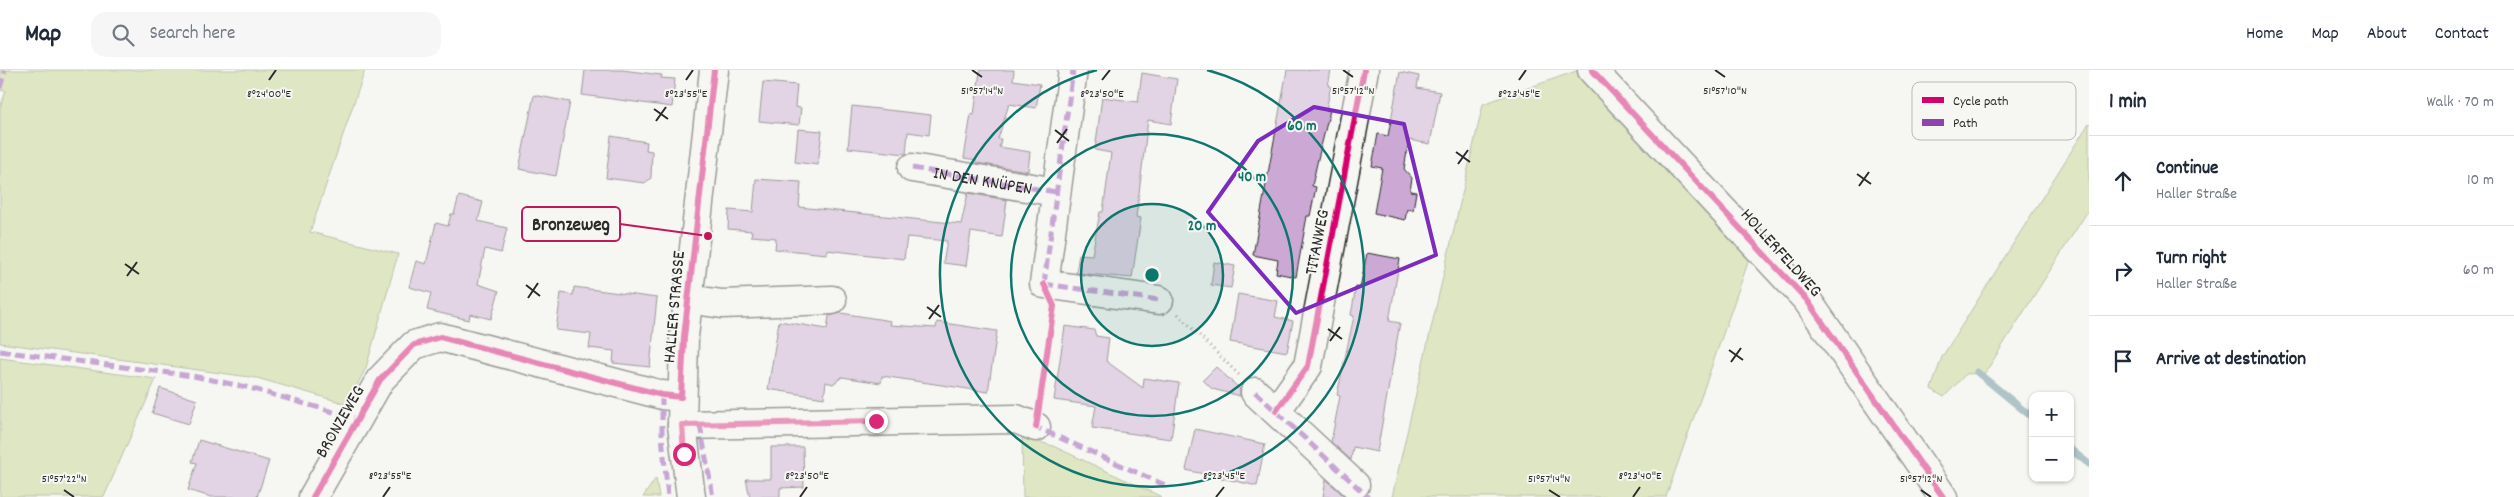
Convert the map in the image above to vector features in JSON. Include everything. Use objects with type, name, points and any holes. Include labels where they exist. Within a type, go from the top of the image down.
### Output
[{"type":"street","name":"HALLER STRASSE","points":[[690,497],[682,425],[681,397],[688,300],[714,70]]},
{"type":"street","name":"IN DEN KNÜPEN","points":[[1074,70],[1044,284],[1159,300]]},
{"type":"street","name":"TITANWEG","points":[[1276,411],[1308,366],[1364,70]]},
{"type":"street","name":"HOLLERFELDWEG","points":[[1592,70],[1807,300],[1943,497]]},
{"type":"street","name":"IN DEN KNÜPEN","points":[[912,168],[1056,192]]},
{"type":"street","points":[[688,300],[722,304],[832,300]]},
{"type":"street","name":"BRONZEWEG","points":[[313,497],[380,380],[414,345],[440,338],[662,396],[681,397]]},
{"type":"street","points":[[1255,392],[1355,485]]},
{"type":"street","points":[[682,425],[1016,419],[1036,427]]},
{"type":"path","points":[[1159,300],[1165,302],[1255,392]]},
{"type":"highlighted area","points":[[1314,107],[1404,124],[1436,255],[1296,313],[1208,212],[1258,141]]},
{"type":"green space","points":[[0,70],[365,70],[310,232],[398,254],[366,368],[347,404],[257,378],[0,343],[0,108],[6,91],[0,90]]},
{"type":"green space","points":[[1579,70],[1751,254],[1666,497],[1392,497],[1483,104]]},
{"type":"green space","points":[[2089,123],[2089,209],[1985,373],[1966,374],[1944,397],[1931,389],[1942,357]]},
{"type":"green space","points":[[0,358],[156,379],[104,497],[0,497]]},
{"type":"green space","points":[[1022,437],[1053,446],[1162,497],[1023,497]]},
{"type":"green space","points":[[656,478],[659,497],[643,497]]},
{"type":"building","points":[[585,70],[622,70],[662,75],[661,78],[675,79],[672,107],[582,95]]},
{"type":"building","points":[[1014,70],[1013,80],[1040,84],[1036,108],[1009,104],[998,139],[1001,139],[999,147],[1030,152],[1028,171],[976,163],[976,160],[964,158],[971,114],[974,115],[980,71]]},
{"type":"building","points":[[1287,70],[1331,70],[1328,86],[1331,86],[1326,110],[1330,110],[1312,186],[1316,187],[1310,216],[1307,216],[1296,277],[1276,273],[1278,260],[1253,255]]},
{"type":"building","points":[[1400,72],[1419,76],[1417,88],[1440,92],[1430,144],[1409,140],[1404,169],[1412,178],[1410,191],[1416,192],[1413,210],[1407,209],[1405,220],[1374,213],[1382,168],[1372,166],[1378,134],[1388,136]]},
{"type":"building","points":[[1142,73],[1177,79],[1171,124],[1148,120],[1136,217],[1141,218],[1132,278],[1076,273],[1079,254],[1092,255],[1100,212],[1103,212],[1111,153],[1095,150],[1102,97],[1138,102]]},
{"type":"building","points":[[763,82],[797,85],[795,107],[801,108],[799,125],[759,121]]},
{"type":"building","points":[[534,95],[570,102],[556,176],[519,169]]},
{"type":"building","points":[[852,106],[931,115],[929,135],[908,132],[906,154],[848,148]]},
{"type":"building","points":[[798,129],[822,131],[818,165],[795,162]]},
{"type":"building","points":[[611,136],[647,142],[646,150],[652,151],[651,178],[645,183],[606,178]]},
{"type":"building","points":[[756,179],[801,182],[799,207],[961,224],[968,193],[1007,200],[1002,237],[971,232],[966,266],[943,263],[947,241],[907,237],[904,259],[827,250],[827,254],[775,249],[776,238],[751,236],[752,231],[728,229],[729,210],[753,212]]},
{"type":"building","points":[[459,196],[483,202],[478,221],[507,228],[501,253],[485,249],[478,284],[499,291],[491,319],[470,314],[469,320],[427,310],[431,293],[409,287],[416,261],[426,264],[436,223],[448,226],[451,214],[454,214]]},
{"type":"building","points":[[1367,253],[1400,259],[1389,321],[1400,323],[1377,452],[1353,447],[1351,460],[1331,442],[1340,396],[1337,395],[1354,316],[1351,315],[1356,287],[1360,288]]},
{"type":"building","points":[[1214,262],[1235,266],[1231,288],[1211,285]]},
{"type":"building","points":[[574,287],[657,298],[650,367],[613,363],[614,351],[589,348],[591,334],[556,330],[561,293],[573,295]]},
{"type":"building","points":[[1238,294],[1278,301],[1275,317],[1293,321],[1287,352],[1230,342]]},
{"type":"building","points":[[841,313],[891,321],[890,325],[936,328],[937,322],[997,331],[988,392],[882,376],[881,383],[842,377],[833,384],[826,382],[824,398],[768,389],[779,321],[827,329],[829,316]]},
{"type":"building","points":[[1065,326],[1094,330],[1096,336],[1109,338],[1106,361],[1143,388],[1144,378],[1179,383],[1171,439],[1092,428],[1096,406],[1054,400]]},
{"type":"building","points":[[1216,367],[1240,389],[1240,396],[1212,389],[1203,380]]},
{"type":"building","points":[[160,388],[197,400],[189,424],[152,413]]},
{"type":"building","points":[[1195,429],[1265,444],[1257,486],[1186,470]]},
{"type":"building","points":[[199,440],[269,461],[257,497],[211,497],[188,490],[197,463],[192,462]]},
{"type":"building","points":[[771,447],[803,447],[804,487],[780,488],[780,497],[750,497],[746,479],[771,479]]},
{"type":"building","points":[[1326,479],[1344,496],[1343,497],[1323,497]]},
{"type":"waterway","points":[[1977,372],[2029,415]]},
{"type":"waterway","points":[[2074,452],[2089,464]]},
{"type":"marked path","points":[[0,88],[5,70]]},
{"type":"marked path","points":[[1044,284],[1073,70]]},
{"type":"marked path","points":[[912,168],[1056,192]]},
{"type":"marked path","points":[[1044,284],[1159,300]]},
{"type":"marked path","points":[[0,351],[193,376],[246,387],[358,419]]},
{"type":"marked path","points":[[1255,392],[1368,497]]},
{"type":"marked path","points":[[662,395],[662,436],[668,497]]},
{"type":"marked path","points":[[1037,423],[1036,427],[1167,486]]},
{"type":"marked path","points":[[700,425],[713,497]]},
{"type":"cycle path","points":[[313,497],[380,380],[414,345],[440,337],[662,395],[681,397],[684,337],[714,70]]},
{"type":"cycle path","points":[[1276,411],[1308,366],[1364,70]]},
{"type":"cycle path","points":[[1592,70],[1807,300],[1943,497]]},
{"type":"cycle path","points":[[1036,427],[1054,306],[1044,284]]},
{"type":"place","name":"Bronzeweg","points":[[708,236]]},
{"type":"route","points":[[684,454],[682,425],[876,421]]}]
